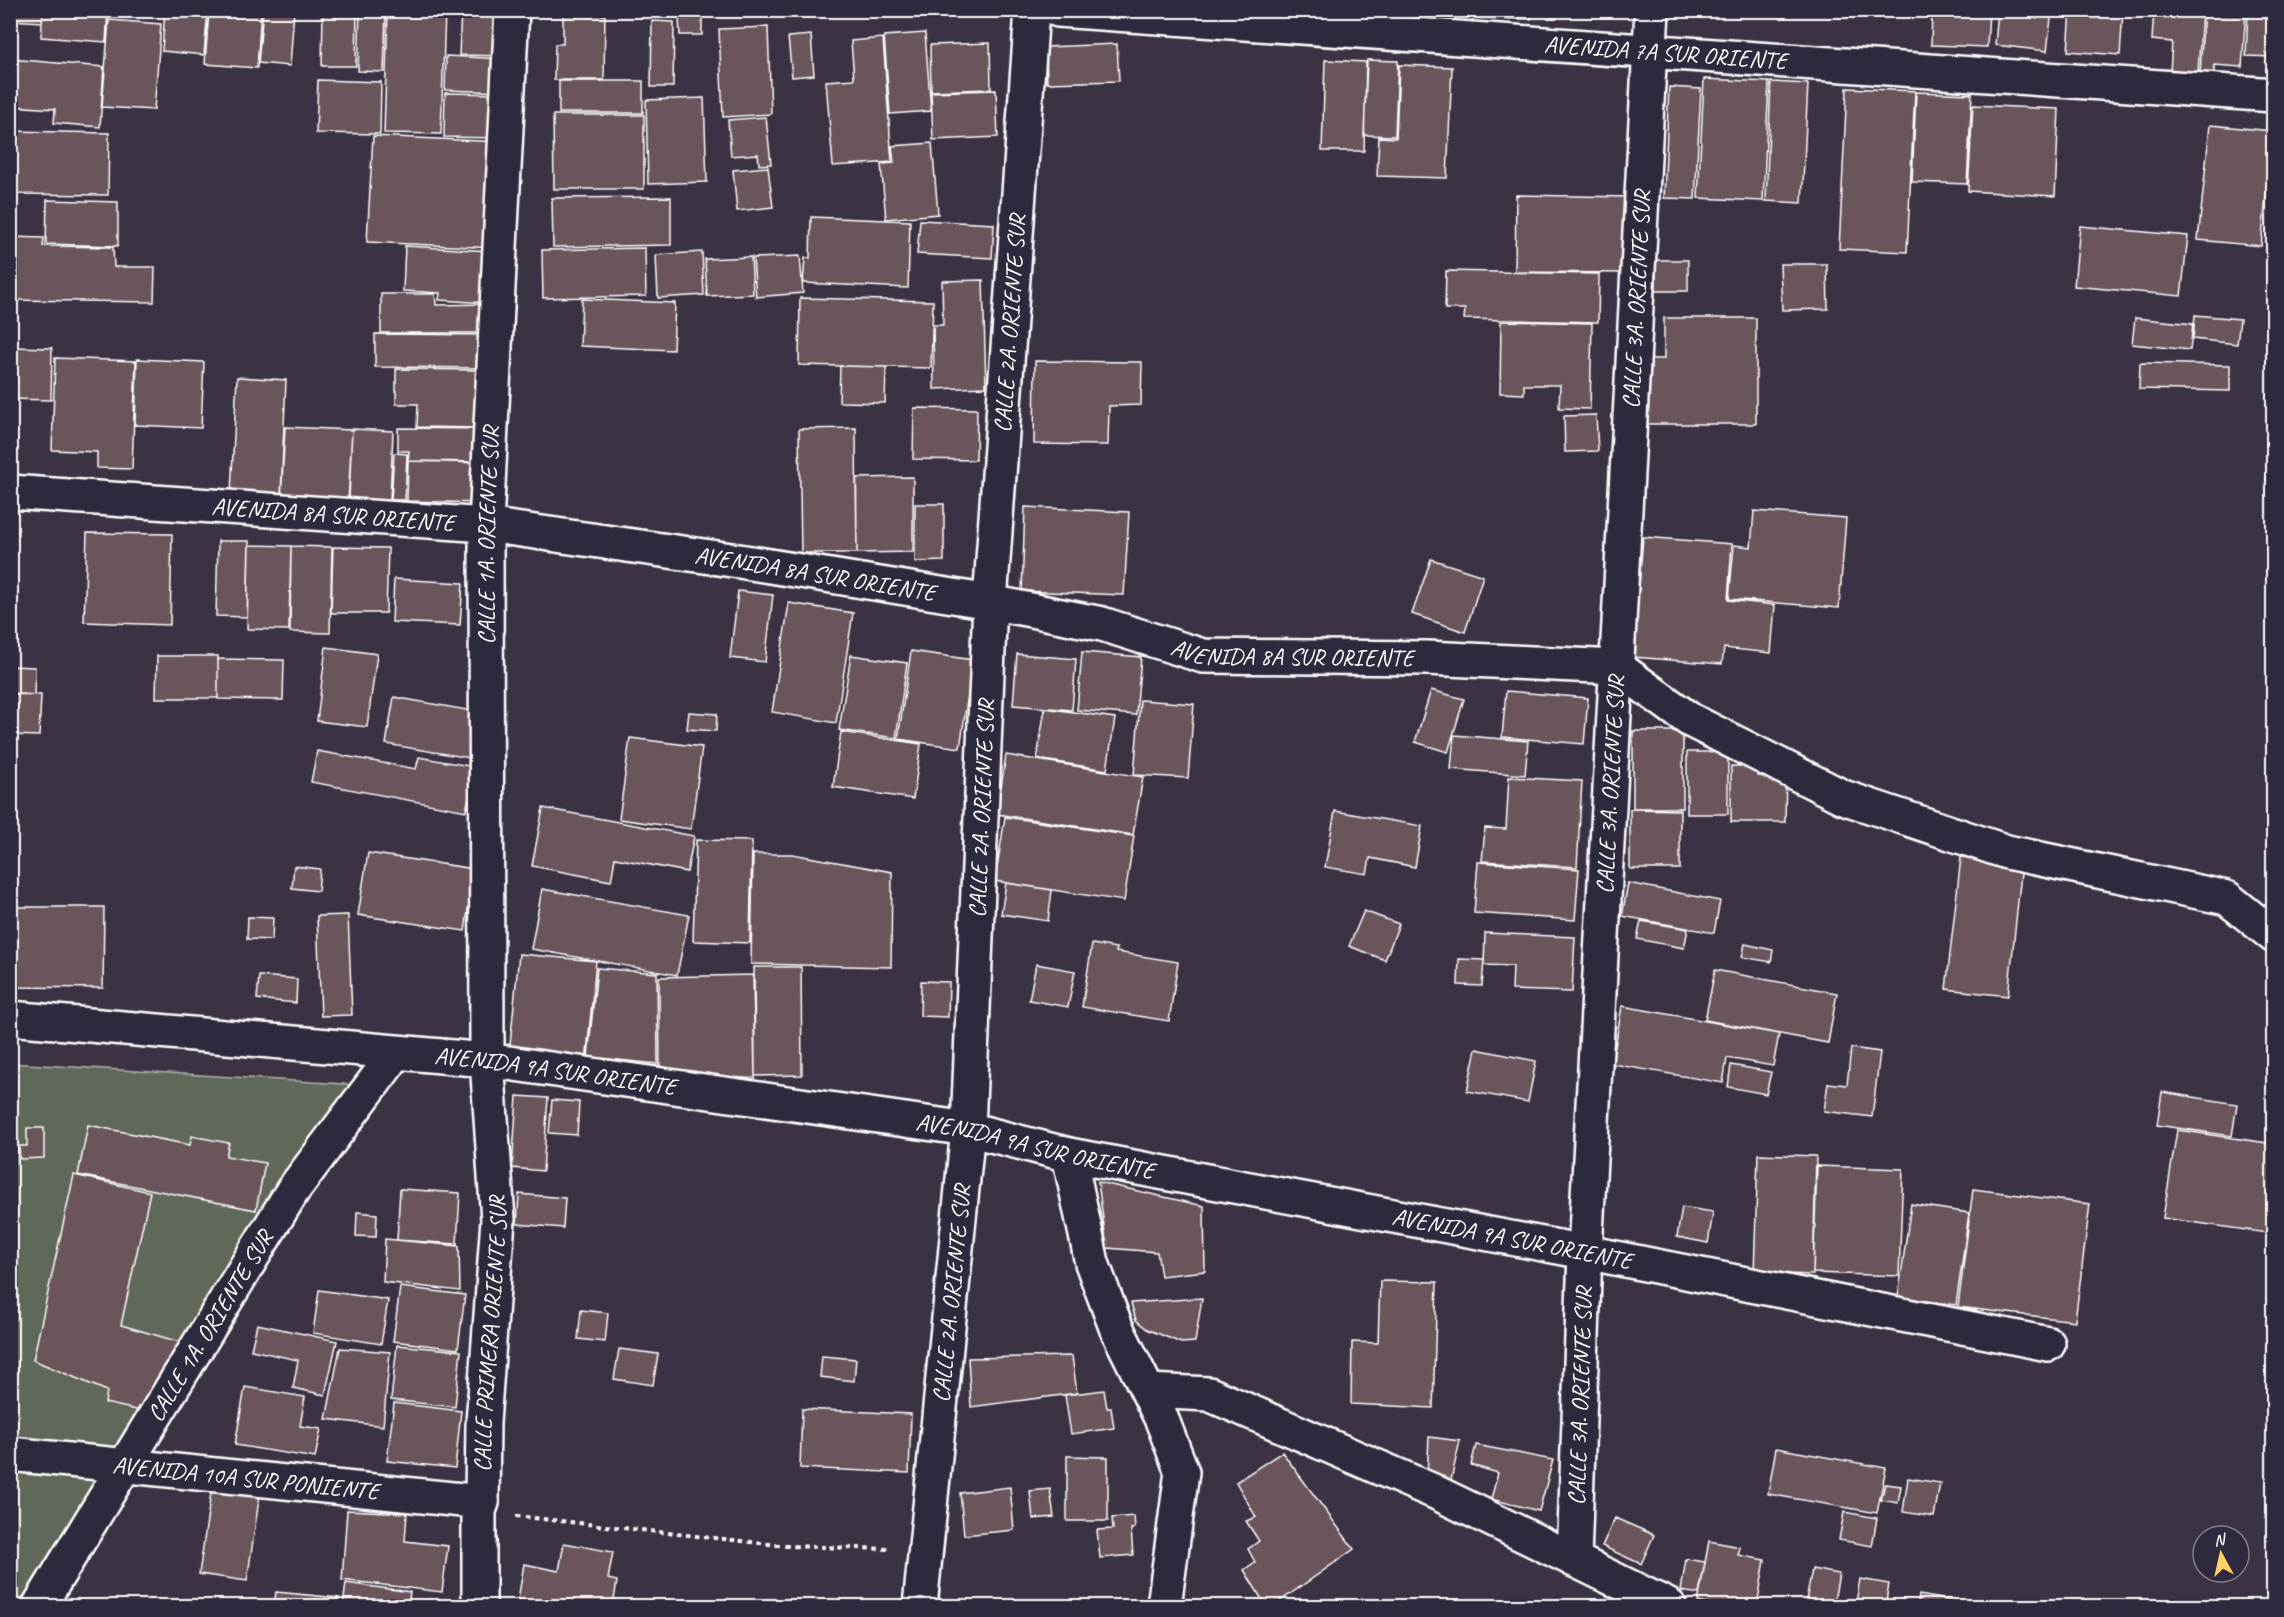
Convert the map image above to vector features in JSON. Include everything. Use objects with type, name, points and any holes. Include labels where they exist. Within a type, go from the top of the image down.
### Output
[{"type":"street","name":"CALLE 1A. ORIENTE SUR","points":[[487,1060],[486,525],[512,10]]},
{"type":"street","name":"CALLE 2A. ORIENTE SUR","points":[[920,1606],[968,1129],[990,602],[1032,10]]},
{"type":"street","name":"AVENIDA 7A SUR ORIENTE","points":[[1058,10],[2274,95]]},
{"type":"street","name":"CALLE 3A. ORIENTE SUR","points":[[1574,1560],[1585,1252],[1652,10]]},
{"type":"street","name":"AVENIDA 8A SUR ORIENTE","points":[[10,492],[486,525],[739,561],[990,602],[1102,624],[1203,656],[1427,658],[1617,667]]},
{"type":"street","points":[[1617,667],[1690,720],[1843,797],[2007,852],[2227,898],[2274,936]]},
{"type":"street","name":"AVENIDA 9A SUR ORIENTE","points":[[10,1018],[487,1060],[968,1129],[1069,1155],[1585,1252],[2048,1344]]},
{"type":"street","name":"CALLE 1A. ORIENTE SUR","points":[[39,1606],[293,1190],[396,1053]]},
{"type":"street","name":"CALLE PRIMERA ORIENTE SUR","points":[[479,1606],[483,1423],[498,1220],[487,1060]]},
{"type":"street","points":[[1069,1155],[1092,1263],[1116,1327],[1162,1420],[1182,1472],[1164,1606]]},
{"type":"street","points":[[1148,1391],[1209,1394],[1433,1491],[1669,1606]]},
{"type":"street","name":"AVENIDA 10A SUR PONIENTE","points":[[10,1454],[127,1465],[480,1507]]},
{"type":"path","points":[[480,1507],[786,1546],[925,1550]]},
{"type":"green space","points":[[10,1063],[375,1086],[24,1606],[10,1606]]},
{"type":"building","points":[[10,10],[43,10],[42,22],[10,20]]},
{"type":"building","points":[[43,10],[108,10],[106,42],[41,37]]},
{"type":"building","points":[[165,10],[208,10],[204,55],[162,51]]},
{"type":"building","points":[[209,10],[261,10],[257,68],[205,64]]},
{"type":"building","points":[[263,10],[294,10],[290,66],[258,63]]},
{"type":"building","points":[[323,10],[357,10],[356,66],[322,66]]},
{"type":"building","points":[[360,10],[386,10],[384,72],[358,71]]},
{"type":"building","points":[[388,10],[445,10],[441,134],[384,133]]},
{"type":"building","points":[[461,10],[507,10],[505,56],[459,55]]},
{"type":"building","points":[[1380,10],[1416,10],[1416,13],[1380,14]]},
{"type":"building","points":[[1450,10],[1478,10],[1478,16],[1450,17]]},
{"type":"building","points":[[1479,10],[1531,10],[1531,19],[1479,18]]},
{"type":"building","points":[[1793,10],[1864,10],[1864,13]]},
{"type":"building","points":[[1932,10],[1989,10],[1987,47],[1931,45]]},
{"type":"building","points":[[1998,10],[2052,10],[2047,51],[1995,45]]},
{"type":"building","points":[[2071,10],[2123,10],[2120,55],[2068,51]]},
{"type":"building","points":[[2154,10],[2202,10],[2198,73],[2170,72],[2172,42],[2152,40]]},
{"type":"building","points":[[2204,10],[2217,10],[2217,14],[2224,15],[2224,10],[2246,10],[2242,67],[2214,65],[2214,75],[2200,74]]},
{"type":"building","points":[[2248,10],[2274,10],[2274,57],[2246,56]]},
{"type":"building","points":[[563,15],[605,15],[604,80],[554,80],[555,44],[563,44]]},
{"type":"building","points":[[702,18],[702,35],[680,35],[679,19]]},
{"type":"building","points":[[109,20],[161,24],[154,110],[102,107]]},
{"type":"building","points":[[652,21],[674,22],[673,87],[651,87]]},
{"type":"building","points":[[768,27],[771,114],[723,117],[719,29]]},
{"type":"building","points":[[925,33],[931,111],[890,114],[884,36]]},
{"type":"building","points":[[811,35],[814,75],[792,77],[788,37]]},
{"type":"building","points":[[883,38],[892,162],[833,166],[826,81],[854,79],[851,41]]},
{"type":"building","points":[[990,43],[991,89],[931,91],[930,45]]},
{"type":"building","points":[[1117,44],[1119,81],[1047,83],[1046,47]]},
{"type":"building","points":[[446,56],[505,59],[503,92],[445,90]]},
{"type":"building","points":[[10,59],[104,67],[100,127],[54,123],[55,109],[10,106]]},
{"type":"building","points":[[1325,60],[1366,62],[1364,151],[1322,151]]},
{"type":"building","points":[[1367,60],[1398,61],[1395,136],[1364,135]]},
{"type":"building","points":[[1399,65],[1452,67],[1447,178],[1377,176],[1379,137],[1396,138]]},
{"type":"building","points":[[1704,79],[1769,82],[1763,201],[1698,198]]},
{"type":"building","points":[[318,80],[381,82],[380,134],[316,133]]},
{"type":"building","points":[[559,81],[643,81],[643,113],[559,113]]},
{"type":"building","points":[[1771,82],[1808,84],[1802,203],[1766,201]]},
{"type":"building","points":[[1669,87],[1701,89],[1695,199],[1664,198]]},
{"type":"building","points":[[1847,88],[1915,91],[1907,252],[1839,249]]},
{"type":"building","points":[[996,90],[998,137],[933,140],[931,92]]},
{"type":"building","points":[[1916,92],[1972,94],[1967,184],[1912,182]]},
{"type":"building","points":[[445,93],[503,94],[502,138],[444,137]]},
{"type":"building","points":[[704,98],[707,182],[648,184],[646,100]]},
{"type":"building","points":[[1973,105],[2059,109],[2055,196],[1968,191]]},
{"type":"building","points":[[553,115],[644,115],[644,189],[554,189]]},
{"type":"building","points":[[766,117],[771,164],[759,165],[758,154],[731,156],[728,120]]},
{"type":"building","points":[[2210,125],[2273,131],[2261,246],[2198,240]]},
{"type":"building","points":[[10,131],[109,133],[108,195],[10,194]]},
{"type":"building","points":[[373,136],[501,142],[496,248],[367,242]]},
{"type":"building","points":[[932,143],[938,214],[886,219],[881,164],[894,163],[892,146]]},
{"type":"building","points":[[768,167],[773,207],[737,211],[733,170]]},
{"type":"building","points":[[1516,195],[1628,197],[1627,273],[1515,272]]},
{"type":"building","points":[[671,197],[671,245],[553,247],[552,198]]},
{"type":"building","points":[[47,200],[118,202],[118,246],[46,244]]},
{"type":"building","points":[[811,217],[910,221],[908,288],[803,283],[805,258],[810,258]]},
{"type":"building","points":[[920,220],[994,224],[992,258],[917,254]]},
{"type":"building","points":[[2080,226],[2188,236],[2181,296],[2074,286]]},
{"type":"building","points":[[10,237],[44,238],[43,246],[113,247],[114,267],[155,267],[154,302],[10,300]]},
{"type":"building","points":[[405,246],[491,251],[488,303],[439,300],[440,293],[403,291]]},
{"type":"building","points":[[645,248],[646,296],[543,298],[542,250]]},
{"type":"building","points":[[702,252],[704,295],[658,298],[656,255]]},
{"type":"building","points":[[800,256],[803,293],[756,297],[753,258]]},
{"type":"building","points":[[751,257],[753,294],[707,296],[705,259]]},
{"type":"building","points":[[1656,260],[1688,260],[1688,291],[1656,291]]},
{"type":"building","points":[[1780,264],[1827,264],[1828,309],[1782,310]]},
{"type":"building","points":[[1446,271],[1599,274],[1598,322],[1464,319],[1465,309],[1445,309]]},
{"type":"building","points":[[983,280],[986,387],[934,389],[933,325],[943,325],[942,281]]},
{"type":"building","points":[[381,294],[435,294],[436,305],[490,304],[490,333],[381,333]]},
{"type":"building","points":[[800,298],[933,301],[931,368],[799,365]]},
{"type":"building","points":[[582,299],[675,303],[673,350],[580,346]]},
{"type":"building","points":[[2195,315],[2240,319],[2237,344],[2193,339]]},
{"type":"building","points":[[1664,318],[1756,318],[1756,424],[1646,424],[1646,359],[1664,359]]},
{"type":"building","points":[[2135,318],[2193,324],[2190,350],[2132,344]]},
{"type":"building","points":[[1501,321],[1592,323],[1590,409],[1559,408],[1560,385],[1524,385],[1524,394],[1500,393]]},
{"type":"building","points":[[375,334],[491,335],[491,368],[375,367]]},
{"type":"building","points":[[10,347],[52,348],[51,400],[10,399]]},
{"type":"building","points":[[55,358],[136,361],[132,469],[97,468],[97,452],[52,450]]},
{"type":"building","points":[[137,359],[204,362],[201,428],[135,425]]},
{"type":"building","points":[[1035,361],[1142,362],[1141,405],[1109,406],[1108,445],[1034,444]]},
{"type":"building","points":[[2140,363],[2230,365],[2230,391],[2139,389]]},
{"type":"building","points":[[840,366],[886,367],[885,403],[839,402]]},
{"type":"building","points":[[396,369],[483,370],[483,428],[417,427],[418,404],[396,404]]},
{"type":"building","points":[[237,377],[286,380],[281,495],[231,493]]},
{"type":"building","points":[[914,408],[977,409],[976,460],[913,459]]},
{"type":"building","points":[[1596,415],[1598,451],[1565,452],[1564,416]]},
{"type":"building","points":[[285,427],[352,430],[348,504],[281,500]]},
{"type":"building","points":[[398,428],[483,429],[483,462],[408,461],[409,451],[398,451]]},
{"type":"building","points":[[856,428],[857,553],[801,553],[799,429]]},
{"type":"building","points":[[352,429],[393,431],[390,501],[349,499]]},
{"type":"building","points":[[394,453],[407,454],[405,500],[391,500]]},
{"type":"building","points":[[2274,454],[2274,483],[2266,480]]},
{"type":"building","points":[[408,461],[484,463],[482,503],[407,501]]},
{"type":"building","points":[[913,477],[913,552],[857,553],[856,478]]},
{"type":"building","points":[[915,504],[944,504],[944,561],[915,562]]},
{"type":"building","points":[[1025,507],[1129,512],[1124,595],[1022,591]]},
{"type":"building","points":[[1754,511],[1846,518],[1839,608],[1729,599],[1734,545],[1751,547]]},
{"type":"building","points":[[87,533],[172,534],[170,625],[84,622]]},
{"type":"building","points":[[1643,537],[1732,544],[1728,600],[1775,605],[1771,653],[1724,648],[1722,664],[1633,657]]},
{"type":"building","points":[[218,541],[249,541],[247,617],[216,616]]},
{"type":"building","points":[[249,545],[291,546],[289,630],[247,629]]},
{"type":"building","points":[[291,546],[332,547],[330,633],[290,632]]},
{"type":"building","points":[[333,547],[388,548],[386,613],[331,613]]},
{"type":"building","points":[[1431,559],[1483,576],[1465,632],[1412,614]]},
{"type":"building","points":[[394,579],[463,583],[460,625],[392,622]]},
{"type":"building","points":[[738,591],[773,595],[765,662],[730,658]]},
{"type":"building","points":[[789,603],[853,613],[836,723],[772,712]]},
{"type":"building","points":[[326,647],[377,654],[367,727],[317,721]]},
{"type":"building","points":[[911,651],[973,660],[960,748],[898,739]]},
{"type":"building","points":[[1082,652],[1141,657],[1136,715],[1077,710]]},
{"type":"building","points":[[1017,654],[1076,659],[1072,710],[1013,705]]},
{"type":"building","points":[[851,655],[907,663],[896,738],[839,730]]},
{"type":"building","points":[[157,656],[218,656],[218,698],[156,698]]},
{"type":"building","points":[[218,659],[284,660],[283,700],[218,699]]},
{"type":"building","points":[[10,666],[35,667],[34,695],[10,693]]},
{"type":"building","points":[[1431,690],[1464,699],[1448,752],[1415,742]]},
{"type":"building","points":[[1506,691],[1588,698],[1584,744],[1502,737]]},
{"type":"building","points":[[10,694],[41,695],[39,736],[10,735]]},
{"type":"building","points":[[394,697],[478,712],[470,758],[386,744]]},
{"type":"building","points":[[1140,700],[1194,704],[1188,778],[1134,775]]},
{"type":"building","points":[[1045,708],[1115,718],[1107,770],[1037,759]]},
{"type":"building","points":[[689,712],[717,714],[716,731],[687,729]]},
{"type":"building","points":[[1633,731],[1683,731],[1683,808],[1633,808]]},
{"type":"building","points":[[841,732],[921,744],[913,799],[833,787]]},
{"type":"building","points":[[1454,735],[1528,741],[1525,775],[1451,769]]},
{"type":"building","points":[[630,738],[702,747],[691,829],[619,819]]},
{"type":"building","points":[[317,751],[416,769],[419,757],[475,767],[466,811],[311,782]]},
{"type":"building","points":[[1687,752],[1728,752],[1728,814],[1687,814]]},
{"type":"building","points":[[1006,755],[1143,777],[1133,835],[997,814]]},
{"type":"building","points":[[1731,766],[1758,766],[1758,776],[1786,776],[1785,822],[1731,822]]},
{"type":"building","points":[[1509,777],[1582,781],[1577,867],[1482,861],[1485,828],[1506,829]]},
{"type":"building","points":[[543,808],[694,836],[687,872],[615,858],[611,881],[532,866]]},
{"type":"building","points":[[1630,809],[1680,810],[1680,869],[1630,869]]},
{"type":"building","points":[[1335,811],[1422,826],[1415,867],[1370,858],[1367,874],[1325,867]]},
{"type":"building","points":[[1005,817],[1134,836],[1124,901],[995,881]]},
{"type":"building","points":[[696,840],[752,841],[750,943],[693,941]]},
{"type":"building","points":[[368,853],[474,869],[465,931],[358,915]]},
{"type":"building","points":[[753,854],[792,854],[892,872],[891,967],[751,964]]},
{"type":"building","points":[[1961,857],[2022,864],[2008,996],[1946,989]]},
{"type":"building","points":[[1478,862],[1579,869],[1575,920],[1474,913]]},
{"type":"building","points":[[294,866],[320,869],[318,891],[292,888]]},
{"type":"building","points":[[1006,883],[1052,890],[1048,921],[1001,914]]},
{"type":"building","points":[[1628,883],[1720,901],[1714,933],[1622,916]]},
{"type":"building","points":[[542,889],[689,915],[677,975],[531,949]]},
{"type":"building","points":[[13,907],[104,907],[103,988],[12,987]]},
{"type":"building","points":[[1364,911],[1399,924],[1385,960],[1349,946]]},
{"type":"building","points":[[348,915],[352,1015],[321,1016],[317,916]]},
{"type":"building","points":[[248,917],[273,918],[272,940],[247,939]]},
{"type":"building","points":[[1641,921],[1688,929],[1684,948],[1637,939]]},
{"type":"building","points":[[1485,933],[1575,937],[1572,992],[1512,990],[1513,966],[1484,965]]},
{"type":"building","points":[[1092,944],[1117,948],[1116,952],[1178,962],[1169,1021],[1082,1007]]},
{"type":"building","points":[[1745,944],[1773,950],[1771,962],[1742,957]]},
{"type":"building","points":[[519,954],[596,961],[586,1063],[509,1055]]},
{"type":"building","points":[[1459,959],[1484,960],[1482,986],[1458,985]]},
{"type":"building","points":[[1036,964],[1075,971],[1068,1007],[1029,1000]]},
{"type":"building","points":[[754,967],[801,967],[802,1075],[755,1076]]},
{"type":"building","points":[[597,968],[657,973],[658,1064],[588,1057]]},
{"type":"building","points":[[1715,970],[1837,993],[1828,1043],[1705,1020]]},
{"type":"building","points":[[753,975],[755,1078],[660,1079],[659,977]]},
{"type":"building","points":[[259,976],[297,979],[296,1003],[257,999]]},
{"type":"building","points":[[921,981],[949,982],[948,1017],[920,1016]]},
{"type":"building","points":[[1622,1006],[1779,1034],[1773,1066],[1727,1058],[1723,1083],[1612,1064]]},
{"type":"building","points":[[1851,1048],[1880,1052],[1872,1117],[1824,1111],[1828,1083],[1847,1085]]},
{"type":"building","points":[[1476,1049],[1536,1061],[1528,1102],[1467,1091]]},
{"type":"building","points":[[1731,1065],[1771,1072],[1766,1094],[1728,1087]]},
{"type":"building","points":[[2162,1092],[2237,1104],[2232,1136],[2157,1125]]},
{"type":"building","points":[[517,1096],[548,1098],[543,1171],[512,1168]]},
{"type":"building","points":[[552,1100],[579,1102],[577,1135],[549,1133]]},
{"type":"building","points":[[88,1125],[190,1145],[192,1136],[229,1143],[226,1156],[265,1163],[256,1210],[78,1175]]},
{"type":"building","points":[[27,1128],[44,1128],[44,1158],[20,1159],[19,1146],[27,1146]]},
{"type":"building","points":[[2177,1130],[2274,1144],[2274,1234],[2163,1218]]},
{"type":"building","points":[[1758,1154],[1816,1156],[1813,1275],[1754,1273]]},
{"type":"building","points":[[1817,1166],[1903,1169],[1899,1276],[1813,1273]]},
{"type":"building","points":[[74,1175],[150,1192],[121,1325],[183,1343],[154,1414],[105,1403],[107,1391],[33,1360]]},
{"type":"building","points":[[1098,1182],[1204,1206],[1205,1271],[1161,1276],[1157,1252],[1107,1248]]},
{"type":"building","points":[[400,1189],[460,1193],[457,1244],[397,1240]]},
{"type":"building","points":[[1973,1189],[2090,1204],[2075,1321],[1958,1307]]},
{"type":"building","points":[[519,1194],[565,1198],[563,1228],[517,1224]]},
{"type":"building","points":[[1911,1204],[1969,1213],[1956,1305],[1898,1297]]},
{"type":"building","points":[[1682,1207],[1713,1212],[1708,1243],[1677,1237]]},
{"type":"building","points":[[357,1212],[377,1214],[376,1237],[356,1236]]},
{"type":"building","points":[[385,1239],[459,1246],[460,1291],[383,1282]]},
{"type":"building","points":[[1380,1281],[1437,1282],[1433,1408],[1351,1404],[1352,1342],[1378,1343]]},
{"type":"building","points":[[400,1287],[465,1295],[458,1349],[393,1341]]},
{"type":"building","points":[[319,1290],[388,1300],[381,1344],[313,1333]]},
{"type":"building","points":[[1202,1298],[1195,1342],[1181,1343],[1147,1329],[1136,1320],[1131,1303]]},
{"type":"building","points":[[581,1310],[608,1313],[605,1342],[578,1339]]},
{"type":"building","points":[[257,1324],[337,1341],[325,1395],[293,1388],[298,1360],[251,1350]]},
{"type":"building","points":[[397,1345],[461,1351],[455,1407],[391,1400]]},
{"type":"building","points":[[340,1348],[390,1352],[383,1426],[326,1419]]},
{"type":"building","points":[[619,1349],[658,1354],[653,1385],[614,1379]]},
{"type":"building","points":[[822,1356],[856,1359],[854,1381],[820,1377]]},
{"type":"building","points":[[1072,1356],[1077,1393],[971,1407],[968,1358]]},
{"type":"building","points":[[245,1387],[305,1397],[300,1426],[321,1429],[315,1458],[235,1445]]},
{"type":"building","points":[[1104,1390],[1107,1408],[1111,1408],[1114,1428],[1071,1434],[1065,1395]]},
{"type":"building","points":[[394,1403],[461,1411],[455,1468],[387,1461]]},
{"type":"building","points":[[802,1409],[911,1414],[909,1473],[800,1468]]},
{"type":"building","points":[[1429,1437],[1460,1441],[1451,1480],[1427,1475]]},
{"type":"building","points":[[1476,1445],[1553,1460],[1539,1511],[1491,1499],[1498,1473],[1471,1465]]},
{"type":"building","points":[[1776,1448],[1886,1468],[1877,1513],[1768,1494]]},
{"type":"building","points":[[1282,1452],[1354,1549],[1273,1606],[1266,1606],[1244,1570],[1255,1562],[1248,1549],[1259,1541],[1246,1521],[1256,1517],[1236,1482]]},
{"type":"building","points":[[1067,1456],[1108,1457],[1108,1521],[1067,1521]]},
{"type":"building","points":[[1908,1478],[1940,1483],[1934,1517],[1903,1512]]},
{"type":"building","points":[[1885,1484],[1901,1486],[1898,1503],[1881,1500]]},
{"type":"building","points":[[212,1486],[260,1493],[247,1581],[199,1574]]},
{"type":"building","points":[[1010,1487],[1014,1530],[964,1535],[960,1493]]},
{"type":"building","points":[[1050,1489],[1054,1517],[1033,1519],[1030,1491]]},
{"type":"building","points":[[347,1510],[407,1513],[405,1541],[448,1546],[442,1592],[342,1580]]},
{"type":"building","points":[[1844,1512],[1877,1518],[1872,1546],[1839,1540]]},
{"type":"building","points":[[1134,1516],[1135,1528],[1131,1529],[1133,1555],[1100,1558],[1097,1530],[1113,1529],[1112,1518]]},
{"type":"building","points":[[1615,1518],[1654,1535],[1641,1564],[1602,1546]]},
{"type":"building","points":[[1709,1541],[1740,1547],[1738,1555],[1765,1560],[1757,1606],[1715,1606],[1698,1602]]},
{"type":"building","points":[[564,1543],[613,1552],[608,1579],[617,1581],[613,1606],[556,1606],[518,1600],[524,1564],[559,1571]]},
{"type":"building","points":[[1686,1559],[1705,1562],[1699,1594],[1681,1591]]},
{"type":"building","points":[[1812,1569],[1839,1574],[1833,1606],[1805,1606]]},
{"type":"building","points":[[1860,1579],[1889,1584],[1885,1606],[1856,1603]]},
{"type":"building","points":[[346,1583],[410,1592],[408,1606],[343,1606]]},
{"type":"building","points":[[276,1592],[339,1598],[338,1606],[274,1606]]},
{"type":"building","points":[[1919,1595],[1976,1605],[1976,1606],[1917,1606]]}]
